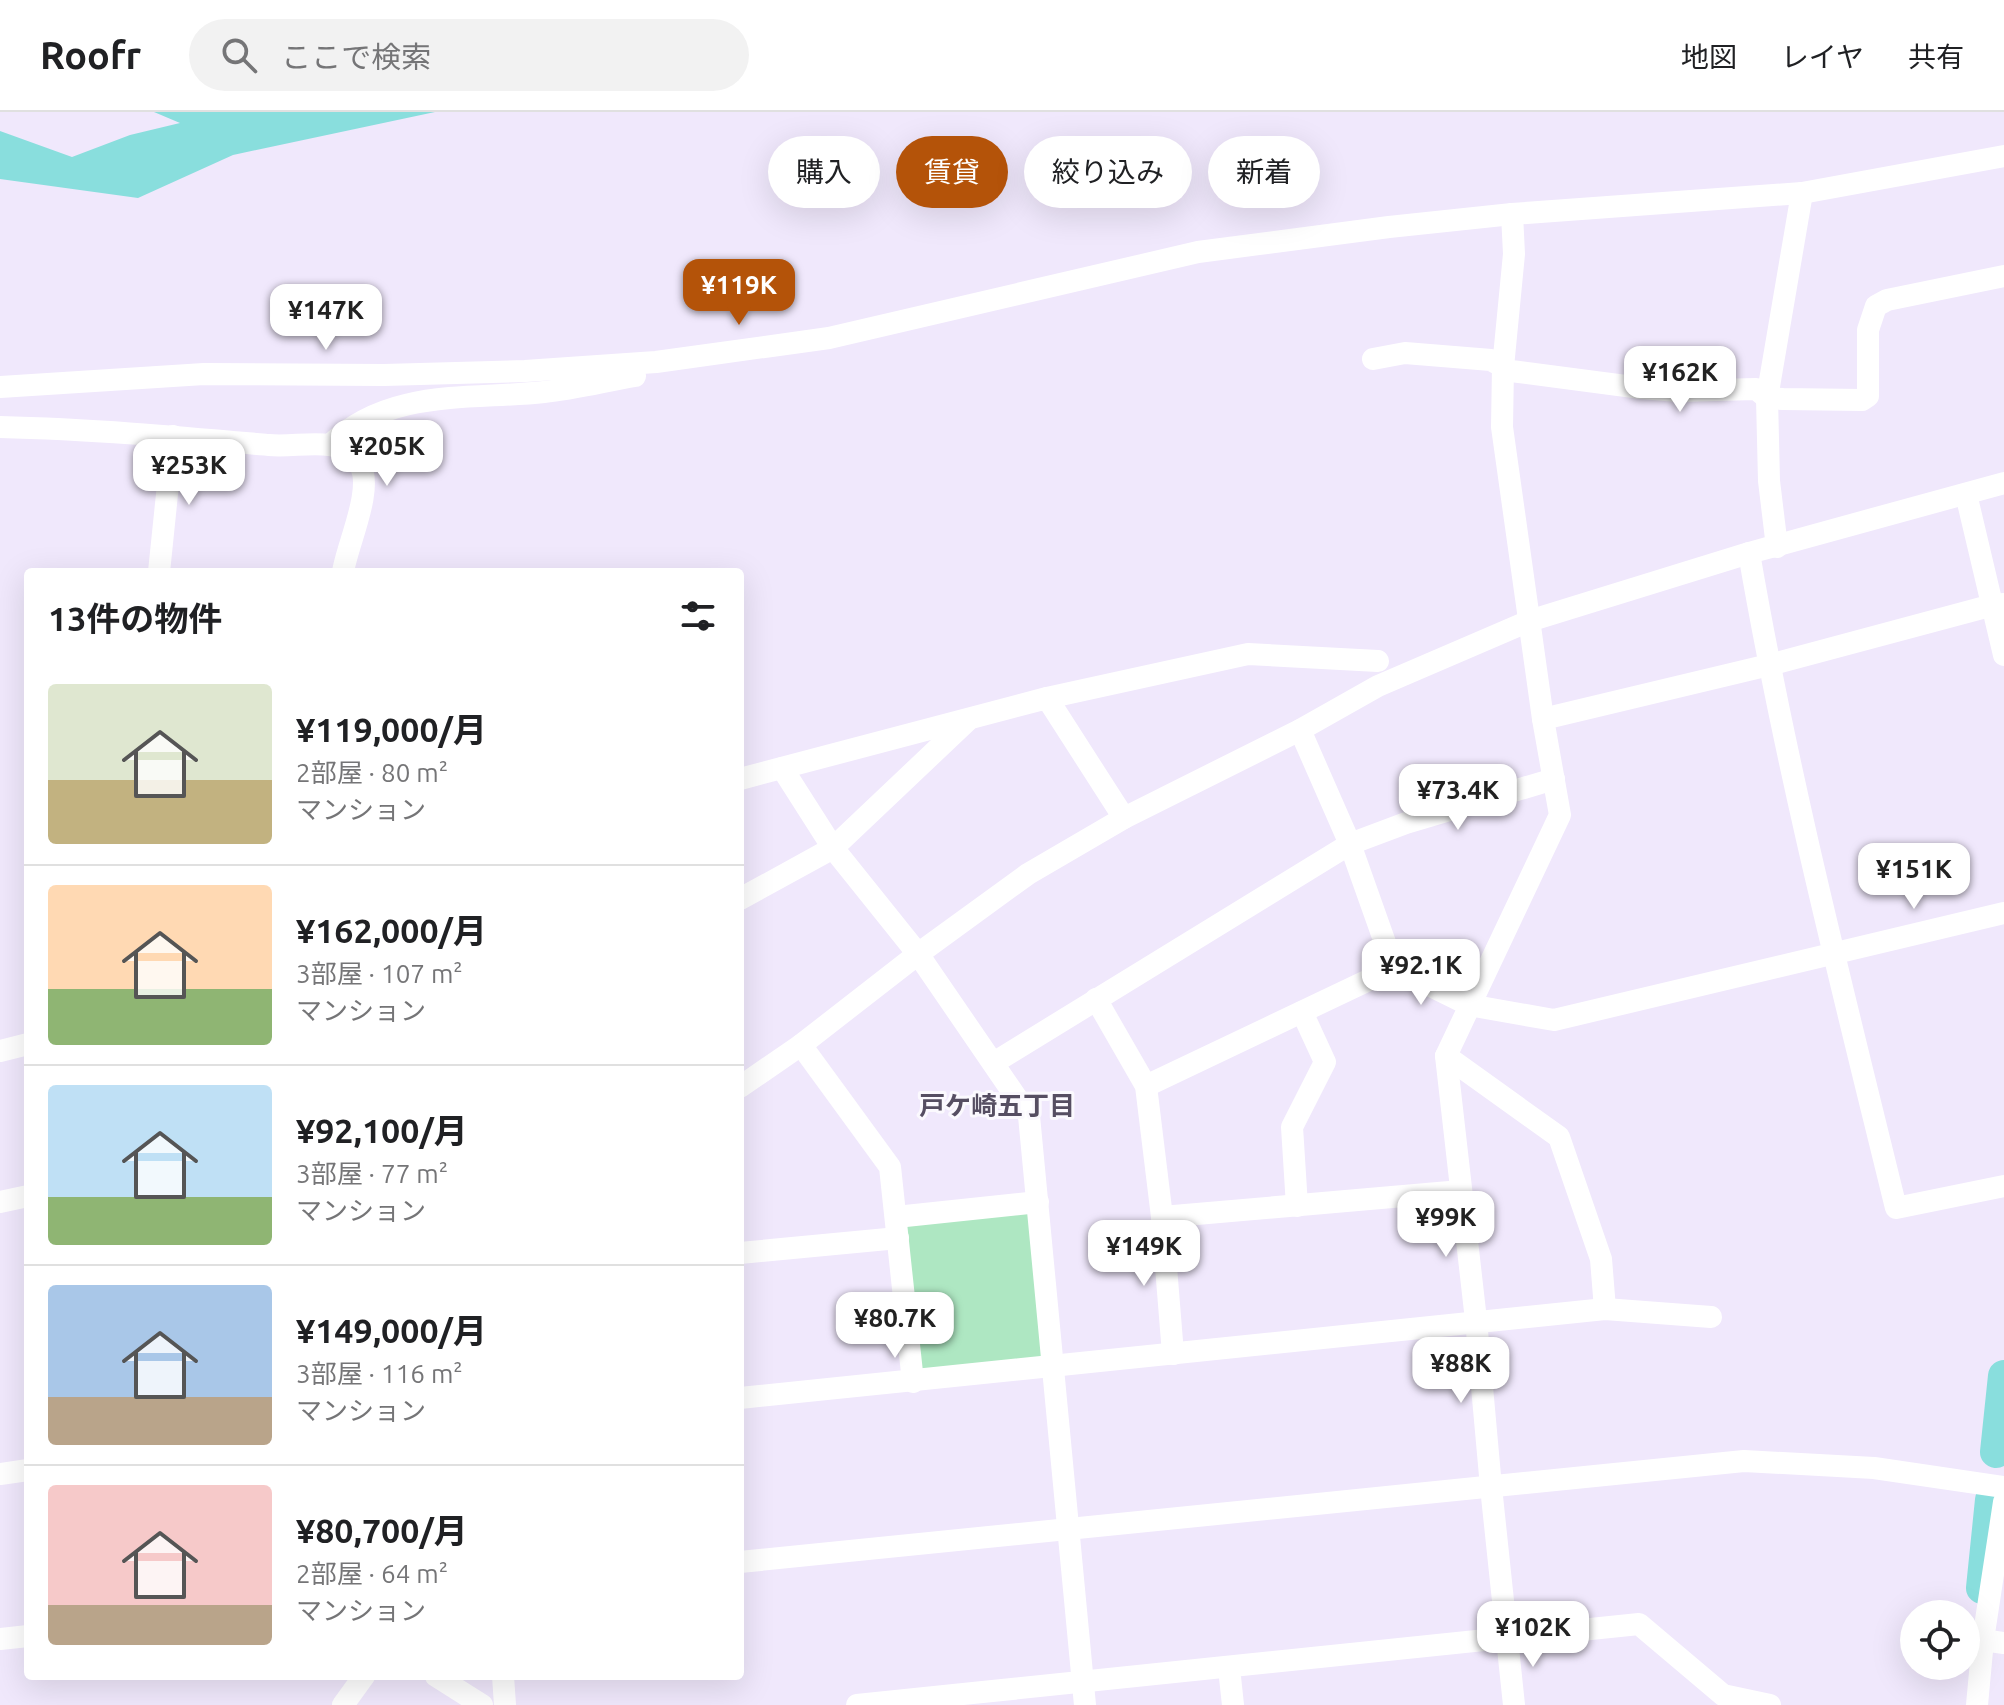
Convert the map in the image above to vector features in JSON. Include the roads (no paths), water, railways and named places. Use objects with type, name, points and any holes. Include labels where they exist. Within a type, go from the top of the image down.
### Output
[{"type":"street","points":[[0,387],[204,374],[384,375],[525,371],[656,362],[829,338],[1198,252],[1512,214],[1802,193],[2004,156]]},
{"type":"street","points":[[1777,547],[1769,481],[1767,398],[1802,193]]},
{"type":"street","points":[[1512,214],[1514,254],[1503,367],[1502,427],[1543,719],[1560,815],[1446,1056],[1514,1705]]},
{"type":"street","points":[[1373,359],[1405,353],[1491,360],[1511,371],[1641,388],[1678,391],[1756,389],[1767,398],[1862,400],[1868,396],[1868,330],[1876,306],[1887,300],[2004,276]]},
{"type":"street","points":[[330,445],[363,420],[423,401],[449,396],[545,392],[645,374],[656,362]]},
{"type":"street","points":[[0,427],[173,436],[289,447],[330,445],[353,456],[364,474],[363,496],[344,568]]},
{"type":"street","points":[[159,568],[173,436]]},
{"type":"street","points":[[744,1084],[1028,874],[1124,818],[1300,730],[1378,686],[1529,621],[1749,553],[2004,483]]},
{"type":"street","points":[[1966,494],[1998,605],[2004,655]]},
{"type":"street","points":[[1749,553],[1769,665],[1834,954],[1896,1208],[2004,1186]]},
{"type":"street","points":[[1543,719],[1769,665],[1998,605]]},
{"type":"street","points":[[744,778],[1047,698],[1248,654],[1378,661]]},
{"type":"street","points":[[1047,698],[1124,818]]},
{"type":"street","points":[[744,897],[833,848],[970,718]]},
{"type":"street","points":[[1300,730],[1350,844],[1394,968],[1469,1005],[1554,1020],[2004,913]]},
{"type":"street","points":[[782,768],[833,848],[918,954],[995,1062],[1029,1116],[1084,1694]]},
{"type":"street","points":[[995,1062],[1350,844],[1406,823],[1554,779]]},
{"type":"street","points":[[1146,1086],[1394,968]]},
{"type":"street","points":[[1096,999],[1146,1086],[1162,1217],[1173,1354]]},
{"type":"street","points":[[1297,1206],[1292,1127],[1325,1062],[1302,1012]]},
{"type":"street","points":[[0,1051],[24,1045]]},
{"type":"street","points":[[801,1045],[890,1167],[913,1382]]},
{"type":"street","points":[[1446,1056],[1559,1137],[1601,1259],[1605,1309]]},
{"type":"street","points":[[1162,1217],[1461,1191]]},
{"type":"street","points":[[0,1202],[24,1197]]},
{"type":"street","points":[[744,1252],[1038,1202]]},
{"type":"street","points":[[744,1398],[1605,1309],[1711,1317]]},
{"type":"street","points":[[744,1562],[1744,1461],[1874,1468],[2004,1487]]},
{"type":"street","points":[[0,1474],[24,1471]]},
{"type":"street","points":[[1977,1705],[1993,1642],[2004,1502]]},
{"type":"street","points":[[857,1705],[1084,1694],[1229,1668],[1639,1624],[1723,1695],[1770,1705]]},
{"type":"street","points":[[0,1639],[24,1636]]},
{"type":"street","points":[[1229,1668],[1233,1705]]},
{"type":"street","points":[[343,1705],[361,1680]]},
{"type":"street","points":[[442,1680],[482,1705]]},
{"type":"street","points":[[503,1680],[505,1705]]},
{"type":"waterway","points":[[1996,1452],[2004,1376]]},
{"type":"waterway","points":[[1982,1588],[1991,1500]]},
{"type":"district","name":"戸ケ崎五丁目","points":[[997,1105]]}]
